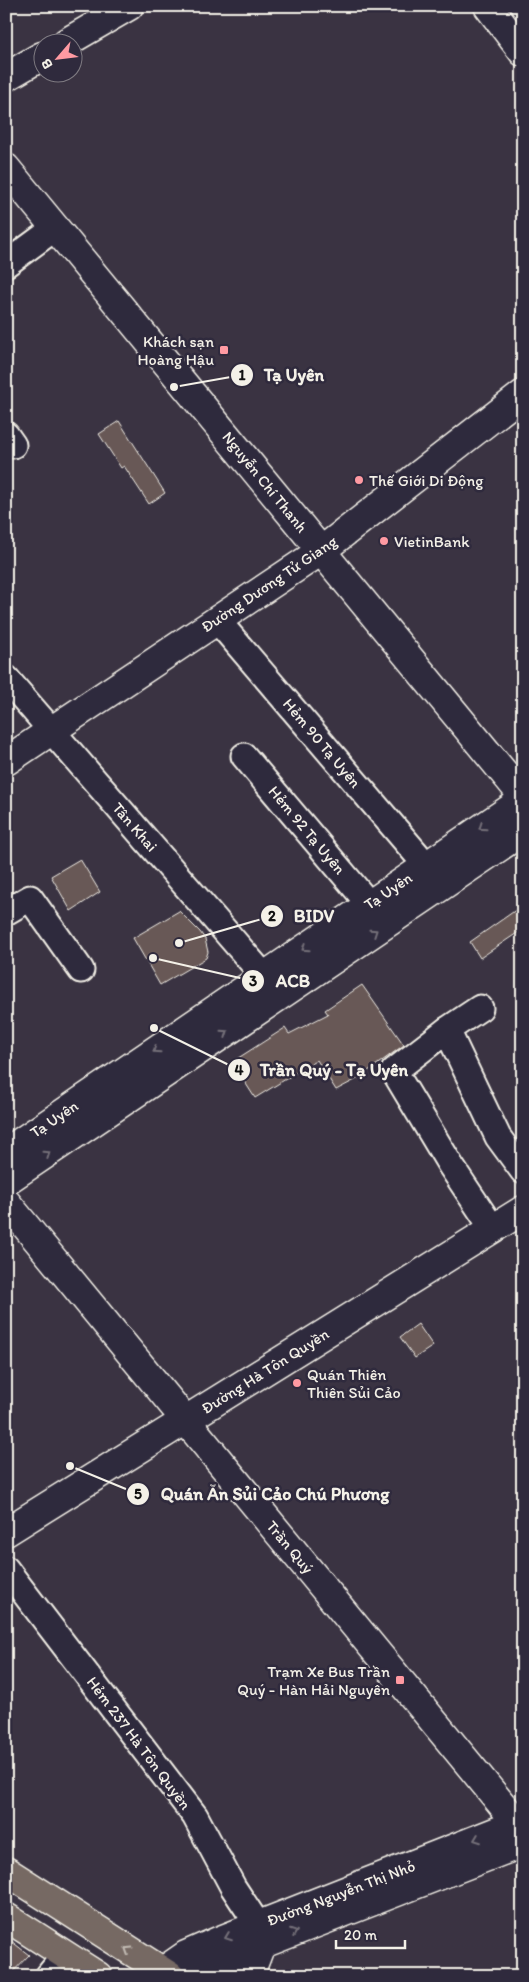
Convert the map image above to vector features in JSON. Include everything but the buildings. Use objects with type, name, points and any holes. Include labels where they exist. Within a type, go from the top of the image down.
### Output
[{"type":"main road","points":[[82,33],[129,6]]},
{"type":"main road","points":[[488,6],[523,52]]},
{"type":"main road","points":[[6,77],[32,62]]},
{"type":"main road","name":"Nguyễn Chí Thanh","points":[[6,168],[523,798]]},
{"type":"main road","name":"Đường Dương Tử Giang","points":[[6,761],[321,551],[523,394]]},
{"type":"main road","name":"Tạ Uyên","points":[[6,1181],[272,986],[369,904],[523,798]]},
{"type":"main road","name":"Tạ Uyên","points":[[6,1152],[523,831]]},
{"type":"main road","name":"Trần Quý","points":[[6,1202],[521,1829]]},
{"type":"main road","name":"Đường Hà Tôn Quyền","points":[[6,1532],[523,1210]]},
{"type":"main road","name":"Đường Nguyễn Thị Nhỏ","points":[[164,1974],[186,1956],[259,1935],[521,1829]]},
{"type":"main road","points":[[6,1871],[164,1974]]},
{"type":"main road","points":[[6,1917],[98,1976]]},
{"type":"main road","points":[[249,1976],[259,1935]]},
{"type":"main road","name":"Đường Nguyễn Thị Nhỏ","points":[[203,1976],[259,1935]]},
{"type":"street","points":[[6,264],[55,228]]},
{"type":"street","name":"Hẻm 90 Tạ Uyên","points":[[217,620],[426,866]]},
{"type":"street","name":"Tân Khai","points":[[6,678],[272,986]]},
{"type":"street","name":"Hẻm 92 Tạ Uyên","points":[[244,756],[369,904]]},
{"type":"street","points":[[6,912],[30,898],[81,970]]},
{"type":"street","points":[[480,1008],[447,1030],[394,1071],[451,1166],[493,1228]]},
{"type":"street","points":[[447,1030],[498,1136],[523,1170]]},
{"type":"street","name":"Hẻm 237 Hà Tôn Quyền","points":[[6,1569],[195,1816],[259,1935]]},
{"type":"street","points":[[48,1976],[65,1955]]},
{"type":"place","name":"Khách sạn Hoàng Hậu","points":[[224,350]]},
{"type":"place","name":"Tạ Uyên","points":[[174,387]]},
{"type":"place","name":"Thế Giới Di Động","points":[[359,480]]},
{"type":"place","name":"VietinBank","points":[[384,541]]},
{"type":"place","name":"BIDV","points":[[179,943]]},
{"type":"place","name":"ACB","points":[[153,958]]},
{"type":"place","name":"Trần Quý - Tạ Uyên","points":[[154,1028]]},
{"type":"place","name":"Quán Thiên Thiên Sủi Cảo","points":[[297,1383]]},
{"type":"place","name":"Quán Ăn Sủi Cảo Chú Phương","points":[[70,1466]]},
{"type":"place","name":"Trạm Xe Bus Trần Quý - Hàn Hải Nguyên","points":[[400,1680]]}]
